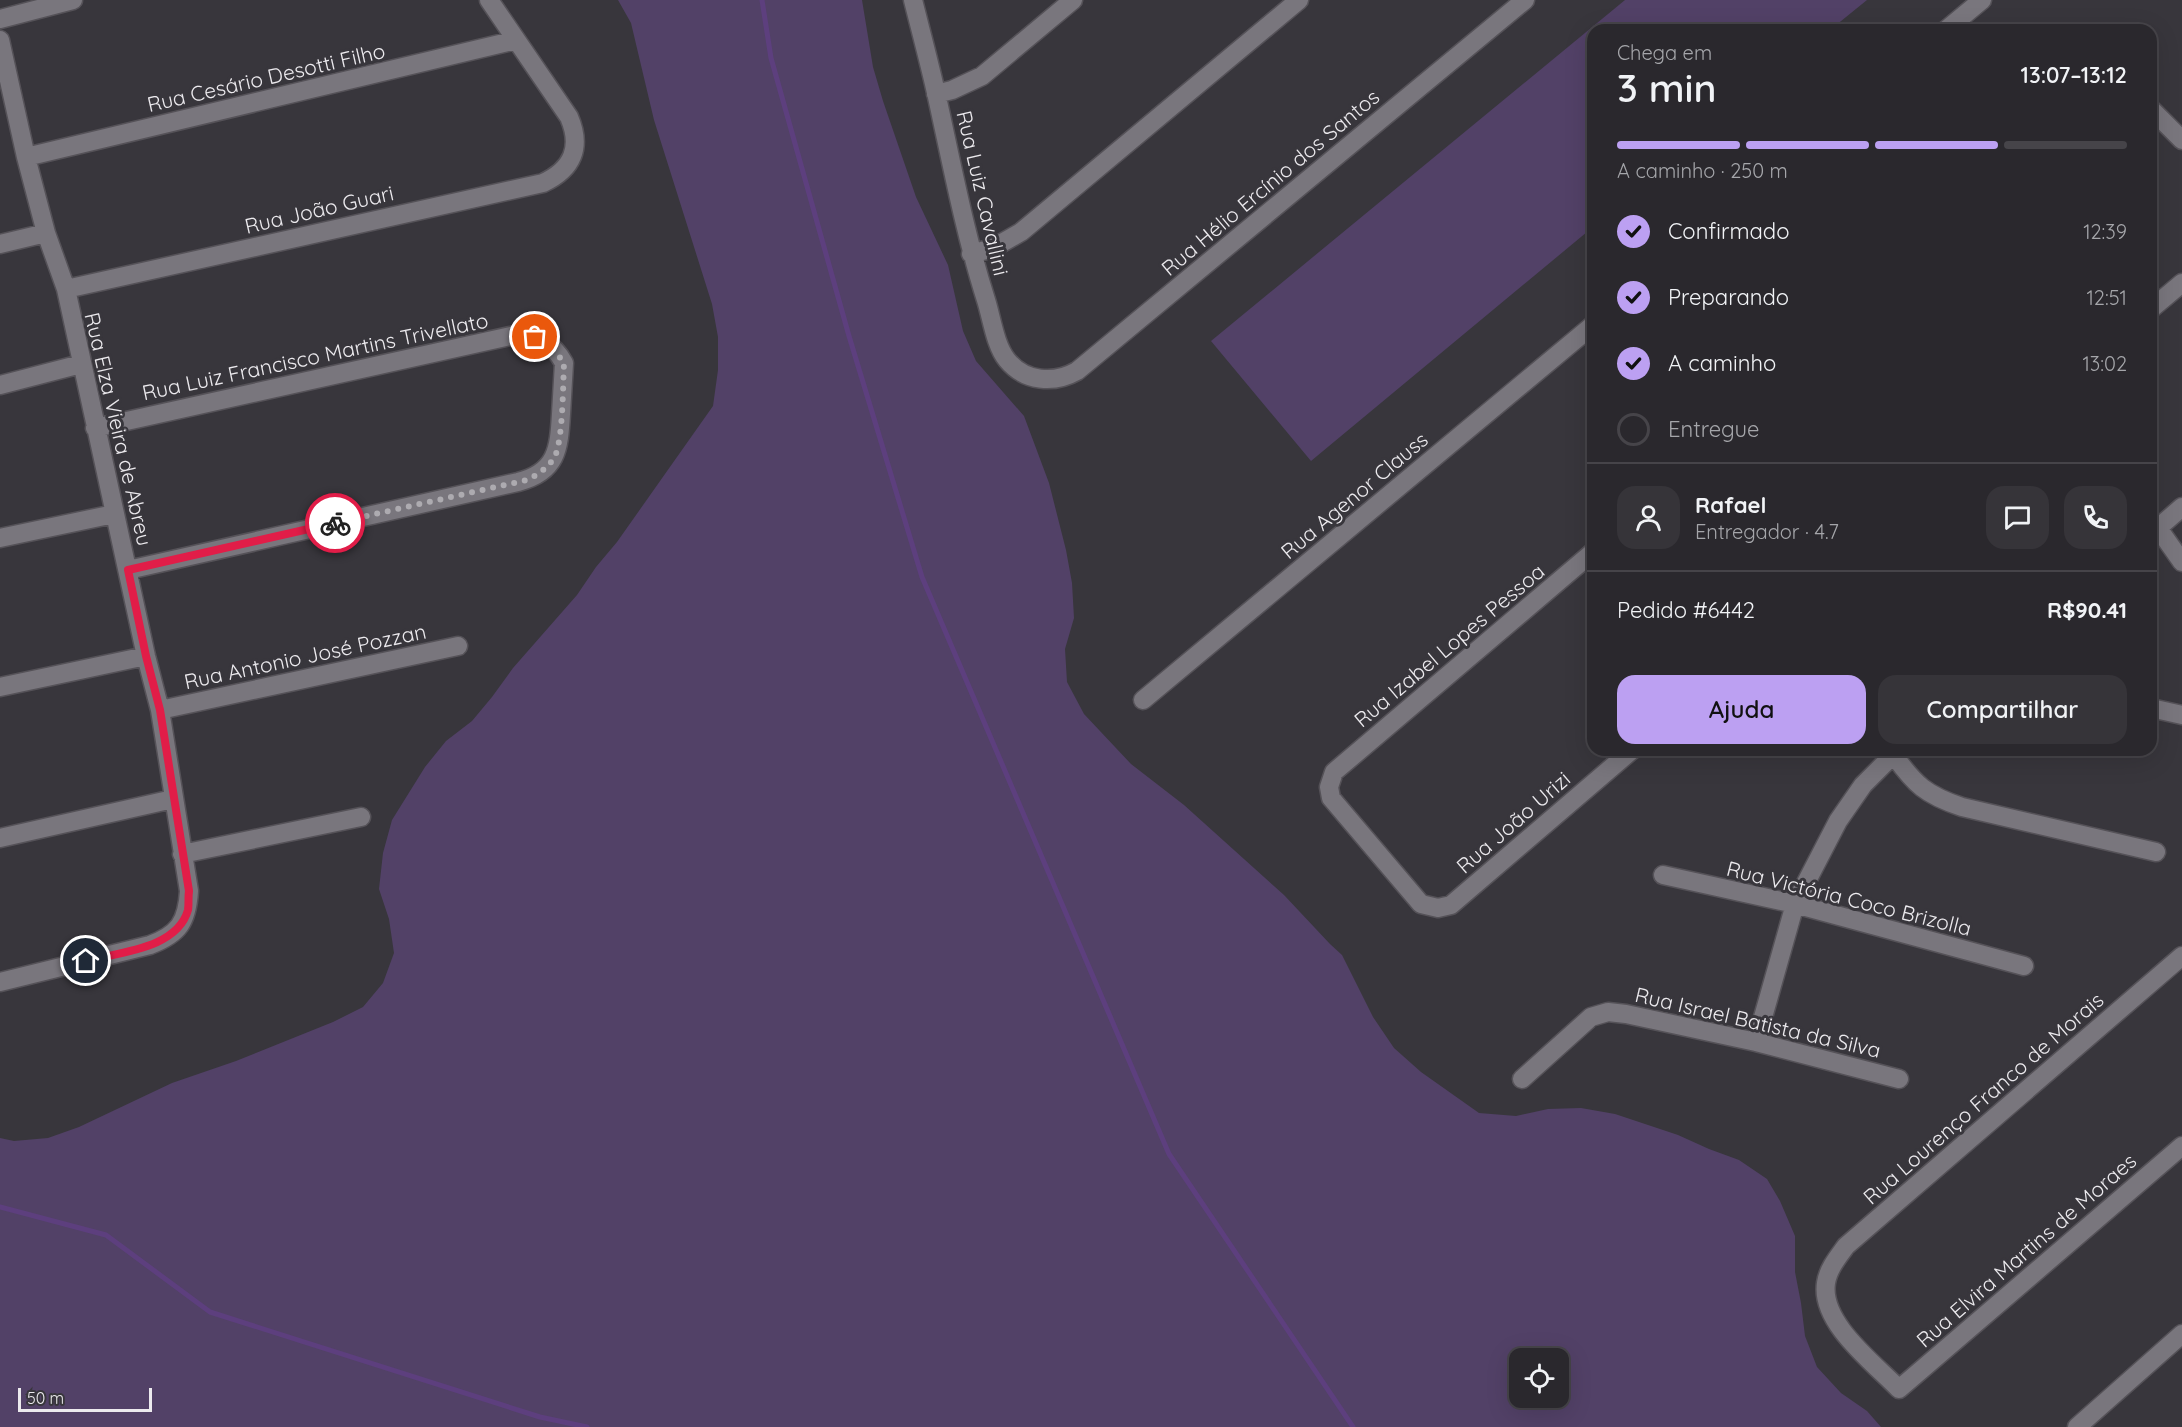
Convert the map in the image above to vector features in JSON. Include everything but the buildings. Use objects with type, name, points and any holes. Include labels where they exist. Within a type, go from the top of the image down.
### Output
[{"type":"street","points":[[0,19],[73,0]]},
{"type":"street","points":[[489,0],[516,40]]},
{"type":"street","name":"Rua Luiz Cavallini","points":[[913,0],[971,254],[1002,352],[1013,366],[1036,378]]},
{"type":"street","points":[[936,94],[952,90],[982,76],[1073,0]]},
{"type":"street","points":[[971,254],[993,248],[1021,232],[1299,0]]},
{"type":"street","name":"Rua Hélio Ercínio dos Santos","points":[[1036,378],[1061,378],[1077,371],[1524,0]]},
{"type":"street","points":[[1953,24],[1982,0]]},
{"type":"street","name":"Rua Elza Vieira de Abreu","points":[[0,40],[7,104],[26,157],[46,233],[66,289],[114,514],[160,710],[189,891],[188,909],[180,926],[167,938],[150,945],[0,982]]},
{"type":"street","name":"Rua João Guari","points":[[66,289],[543,183],[555,177],[566,168],[573,157],[574,129],[569,117],[516,40]]},
{"type":"street","name":"Rua Cesário Desotti Filho","points":[[26,157],[516,40]]},
{"type":"street","points":[[2157,115],[2182,140]]},
{"type":"street","points":[[0,244],[46,233]]},
{"type":"street","points":[[2157,304],[2182,283]]},
{"type":"street","name":"Rua Agenor Clauss","points":[[1143,700],[1587,330]]},
{"type":"street","name":"Rua Luiz Francisco Martins Trivellato","points":[[96,428],[515,335],[535,337],[544,341],[552,347],[564,363],[559,446],[550,463],[527,480],[128,570]]},
{"type":"street","points":[[0,385],[81,364]]},
{"type":"street","points":[[2157,528],[2182,507]]},
{"type":"street","points":[[0,538],[114,514]]},
{"type":"street","points":[[2157,534],[2182,562]]},
{"type":"street","name":"Rua Izabel Lopes Pessoa","points":[[1451,904],[1437,908],[1421,904],[1331,798],[1329,787],[1334,772],[1587,557]]},
{"type":"street","name":"Rua Antonio José Pozzan","points":[[160,710],[458,646]]},
{"type":"street","points":[[0,687],[146,656]]},
{"type":"street","points":[[2157,709],[2182,715]]},
{"type":"street","name":"Rua João Urizi","points":[[1451,904],[1625,756]]},
{"type":"street","points":[[1756,1042],[1796,904],[1838,820],[1863,786],[1891,756]]},
{"type":"street","points":[[1897,756],[1912,781],[1944,801],[2156,852]]},
{"type":"street","points":[[0,837],[173,798]]},
{"type":"street","points":[[182,854],[361,817]]},
{"type":"street","name":"Rua Victória Coco Brizolla","points":[[1663,875],[1796,904],[2024,966]]},
{"type":"street","name":"Rua Lourenço Franco de Morais","points":[[1899,1389],[1837,1324],[1828,1308],[1826,1283],[1831,1269],[1845,1246],[2182,956]]},
{"type":"street","name":"Rua Israel Batista da Silva","points":[[1522,1079],[1591,1017],[1600,1014],[1626,1014],[1756,1042],[1899,1079]]},
{"type":"street","name":"Rua Elvira Martins de Moraes","points":[[1899,1389],[2182,1146]]},
{"type":"street","points":[[2077,1427],[2182,1334]]},
{"type":"shaded area","points":[[618,0],[862,0],[873,67],[883,101],[916,197],[948,265],[963,331],[976,361],[1024,416],[1049,483],[1072,583],[1074,618],[1065,649],[1067,682],[1084,714],[1131,764],[1184,805],[1284,895],[1342,955],[1373,1017],[1394,1048],[1421,1072],[1479,1113],[1516,1116],[1548,1109],[1581,1108],[1615,1114],[1678,1135],[1739,1160],[1767,1179],[1780,1201],[1795,1236],[1795,1272],[1805,1336],[1817,1367],[1841,1393],[1867,1411],[1881,1427],[0,1427],[0,1138],[14,1141],[48,1138],[79,1127],[172,1083],[236,1061],[333,1022],[363,1007],[383,983],[394,953],[389,919],[379,889],[383,853],[392,820],[425,767],[446,741],[472,721],[513,668],[577,595],[713,406],[718,370],[718,337],[712,304],[654,120],[631,23]]},
{"type":"shaded area","points":[[1625,0],[1867,0],[1837,24],[1596,24]]},
{"type":"shaded area","points":[[1587,31],[1587,232],[1311,461],[1211,341]]},
{"type":"waterway","points":[[762,0],[771,58],[849,336],[922,577],[1169,1154],[1353,1427]]},
{"type":"waterway","points":[[0,1207],[106,1235],[210,1312],[540,1417],[587,1427]]},
{"type":"way so far","points":[[335,523],[527,480],[543,470],[550,463],[559,446],[564,363],[552,347],[535,337]]},
{"type":"route","points":[[86,961],[150,945],[167,938],[180,926],[188,909],[189,891],[160,710],[128,570],[335,523]]}]
